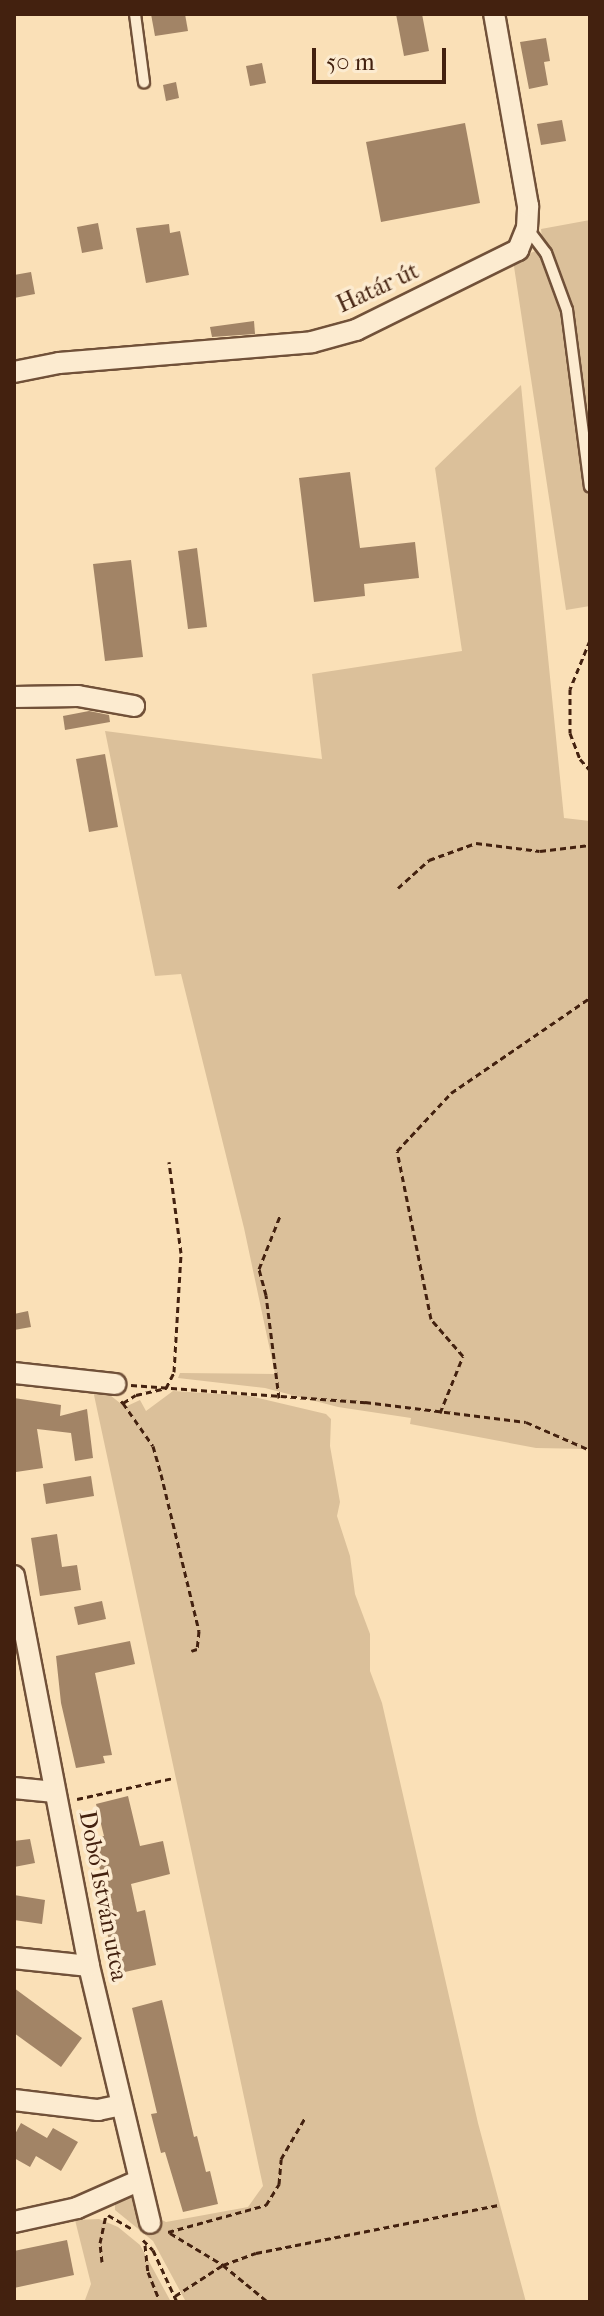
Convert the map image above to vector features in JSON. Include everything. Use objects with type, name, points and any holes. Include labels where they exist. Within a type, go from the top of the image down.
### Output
[{"type":"street","points":[[494,14],[528,206],[527,228]]},
{"type":"street","name":"Határ út","points":[[14,372],[59,363],[312,342],[342,334],[518,250],[527,228]]},
{"type":"street","points":[[14,697],[78,696],[134,706]]},
{"type":"street","points":[[14,1373],[114,1390]]},
{"type":"street","name":"Dobó István utca","points":[[14,1576],[89,1966],[138,2181],[155,2231]]},
{"type":"street","points":[[14,1788],[57,1798]]},
{"type":"street","points":[[14,1958],[89,1966]]},
{"type":"street","points":[[14,2100],[98,2110],[121,2105]]},
{"type":"street","points":[[14,2222],[77,2208],[138,2181]]},
{"type":"lane","points":[[135,14],[144,82]]},
{"type":"lane","points":[[527,228],[546,253],[567,310],[590,487]]},
{"type":"path","points":[[590,640],[570,689],[570,733],[580,759],[590,770]]},
{"type":"path","points":[[398,888],[429,860],[476,843],[540,851],[590,845]]},
{"type":"path","points":[[440,1413],[463,1356],[431,1319],[397,1151],[451,1093],[590,998]]},
{"type":"path","points":[[166,1388],[174,1372],[181,1253],[169,1162]]},
{"type":"path","points":[[279,1398],[266,1295],[259,1269],[280,1216]]},
{"type":"path","points":[[114,1390],[166,1388],[334,1400],[526,1422],[590,1450]]},
{"type":"path","points":[[114,1390],[136,1395],[166,1388]]},
{"type":"path","points":[[114,1390],[153,1446],[199,1631],[197,1649],[191,1651]]},
{"type":"path","points":[[57,1798],[173,1778]]},
{"type":"path","points":[[155,2231],[266,2205],[279,2184],[285,2149],[305,2118]]},
{"type":"path","points":[[175,2296],[223,2265],[256,2253],[498,2205]]},
{"type":"path","points":[[102,2262],[101,2230],[106,2215],[155,2231],[223,2265],[268,2302]]},
{"type":"path","points":[[155,2231],[153,2250],[177,2302]]},
{"type":"path","points":[[155,2231],[148,2272],[160,2302]]},
{"type":"shaded area","points":[[590,220],[590,606],[566,610],[513,260],[543,248],[541,229]]},
{"type":"shaded area","points":[[521,385],[564,818],[590,821],[590,1449],[536,1448],[410,1424],[411,1418],[338,1407],[265,1388],[178,1378],[180,1373],[275,1374],[244,1228],[181,974],[155,976],[105,731],[322,759],[312,674],[462,651],[435,468]]},
{"type":"shaded area","points":[[96,1384],[125,1407],[140,1400],[146,1411],[173,1391],[250,1396],[326,1414],[331,1419],[330,1446],[340,1502],[337,1516],[350,1556],[355,1594],[370,1634],[370,1671],[382,1703],[478,2123],[526,2302],[186,2302],[153,2241],[115,2210],[115,2204],[123,2194],[137,2193],[152,2215],[166,2222],[248,2207],[263,2186],[94,1395]]},
{"type":"shaded area","points":[[99,2219],[118,2227],[140,2245],[171,2302],[80,2302],[85,2300],[91,2284],[75,2220]]},
{"type":"building","points":[[151,14],[185,14],[188,31],[155,36]]},
{"type":"building","points":[[396,14],[422,14],[429,51],[404,56]]},
{"type":"building","points":[[546,38],[550,61],[544,62],[548,85],[529,89],[520,42]]},
{"type":"building","points":[[262,63],[266,83],[250,86],[246,66]]},
{"type":"building","points":[[176,82],[179,98],[166,101],[163,85]]},
{"type":"building","points":[[562,120],[566,141],[541,145],[537,124]]},
{"type":"building","points":[[465,123],[480,203],[381,222],[366,142]]},
{"type":"building","points":[[98,223],[103,249],[82,253],[77,227]]},
{"type":"building","points":[[169,224],[170,233],[180,231],[189,275],[146,283],[136,228]]},
{"type":"building","points":[[31,272],[35,294],[14,298],[14,275]]},
{"type":"building","points":[[254,321],[255,334],[212,337],[210,327]]},
{"type":"building","points":[[350,472],[360,548],[415,542],[419,578],[364,584],[365,596],[314,602],[299,478]]},
{"type":"building","points":[[197,548],[207,627],[188,629],[178,551]]},
{"type":"building","points":[[131,560],[143,657],[105,661],[93,564]]},
{"type":"building","points":[[89,711],[109,715],[110,722],[65,730],[63,716]]},
{"type":"building","points":[[105,754],[118,827],[89,832],[76,759]]},
{"type":"building","points":[[28,1311],[31,1327],[14,1330],[14,1314]]},
{"type":"building","points":[[14,1398],[61,1405],[60,1416],[87,1409],[93,1458],[75,1461],[71,1433],[37,1429],[43,1468],[16,1472]]},
{"type":"building","points":[[91,1476],[94,1496],[46,1504],[43,1484]]},
{"type":"building","points":[[57,1534],[62,1567],[77,1565],[81,1590],[40,1596],[31,1538]]},
{"type":"building","points":[[102,1601],[106,1619],[78,1625],[74,1607]]},
{"type":"building","points":[[130,1641],[135,1664],[95,1673],[112,1755],[103,1756],[105,1763],[76,1768],[61,1703],[56,1656]]},
{"type":"building","points":[[128,1796],[140,1846],[163,1841],[170,1874],[131,1884],[137,1912],[145,1910],[156,1965],[116,1974],[97,1884],[103,1883],[93,1839],[104,1836],[96,1804]]},
{"type":"building","points":[[30,1839],[35,1863],[14,1867],[14,1841]]},
{"type":"building","points":[[14,1895],[45,1900],[42,1924],[14,1920]]},
{"type":"building","points":[[14,1988],[82,2038],[61,2067],[14,2033]]},
{"type":"building","points":[[162,2000],[194,2137],[197,2136],[206,2172],[210,2171],[218,2204],[183,2212],[165,2152],[161,2153],[151,2114],[157,2113],[132,2008]]},
{"type":"building","points":[[21,2123],[47,2138],[53,2128],[78,2142],[61,2171],[36,2156],[30,2167],[14,2158],[14,2136]]},
{"type":"building","points":[[67,2240],[74,2275],[14,2288],[14,2251]]}]
